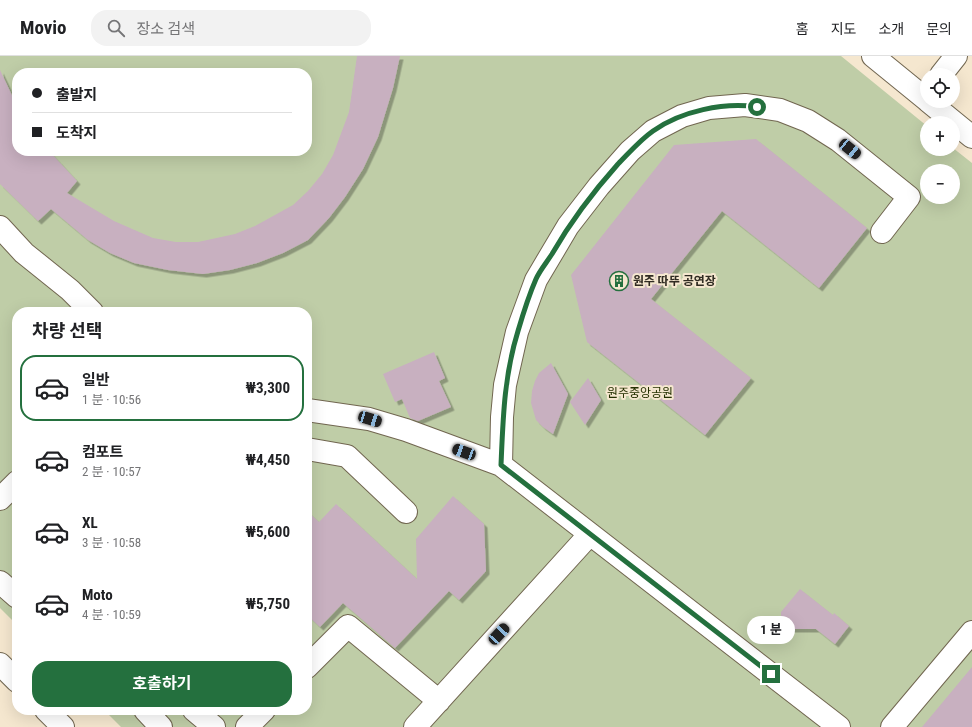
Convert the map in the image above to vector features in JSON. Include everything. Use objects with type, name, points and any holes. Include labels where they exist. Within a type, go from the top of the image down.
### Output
[{"type":"street","points":[[874,56],[920,93]]},
{"type":"street","points":[[947,68],[956,56]]},
{"type":"street","points":[[501,465],[502,417],[505,385],[518,332],[536,280],[568,226],[599,186],[630,151],[653,131],[682,116],[709,108],[745,105],[780,110],[808,121],[838,140],[909,197],[882,232]]},
{"type":"street","points":[[938,108],[972,137]]},
{"type":"street","points":[[0,227],[24,252],[70,290],[87,307]]},
{"type":"street","points":[[312,411],[370,419],[406,430],[501,465],[839,727]]},
{"type":"street","points":[[312,450],[347,456],[406,512]]},
{"type":"street","points":[[0,499],[12,487]]},
{"type":"street","points":[[415,727],[590,534]]},
{"type":"street","points":[[0,582],[12,593]]},
{"type":"street","points":[[312,662],[348,626],[439,701]]},
{"type":"street","points":[[892,727],[972,632]]},
{"type":"street","points":[[0,664],[12,676]]},
{"type":"street","points":[[51,715],[63,727]]},
{"type":"street","points":[[150,715],[161,727]]},
{"type":"street","points":[[200,715],[214,727]]},
{"type":"street","points":[[247,727],[259,715]]},
{"type":"green space","name":"원주중앙공원","points":[[0,56],[841,56],[920,120],[920,156],[960,156],[960,154],[972,163],[972,727],[121,727],[109,715],[312,715],[312,307],[12,307],[12,620],[0,608]]},
{"type":"building","points":[[357,56],[400,56],[393,88],[378,137],[363,169],[329,218],[308,240],[283,253],[257,263],[230,270],[203,274],[168,270],[134,263],[110,253],[88,240],[51,209],[38,221],[0,184],[0,70],[12,95],[12,156],[54,156],[77,181],[67,193],[114,221],[153,238],[176,242],[198,242],[235,234],[255,226],[293,205],[308,191],[322,174],[333,155],[349,112]]},
{"type":"building","name":"원주 따뚜 공연장","points":[[756,139],[867,228],[819,288],[722,211],[651,299],[751,378],[705,435],[587,342],[571,275],[674,145]]},
{"type":"building","points":[[434,352],[445,378],[439,381],[451,407],[418,421],[410,418],[402,399],[395,402],[383,374]]},
{"type":"building","points":[[551,363],[568,394],[553,434],[536,420],[531,403],[532,391],[539,373]]},
{"type":"building","points":[[588,378],[601,400],[585,425],[570,402]]},
{"type":"building","points":[[453,496],[484,524],[486,571],[459,600],[449,591],[395,648],[343,603],[320,627],[312,620],[312,516],[319,522],[336,504],[417,579],[416,539]]},
{"type":"building","points":[[800,589],[833,615],[834,613],[849,626],[835,644],[816,629],[781,629],[781,612]]},
{"type":"building","points":[[972,667],[972,727],[922,727]]},
{"type":"place","name":"원주 따뚜 공연장","points":[[619,281]]},
{"type":"route","points":[[757,107],[745,105],[709,108],[682,116],[653,131],[630,151],[599,186],[568,226],[536,280],[518,332],[505,385],[502,417],[501,465],[771,674]]}]
